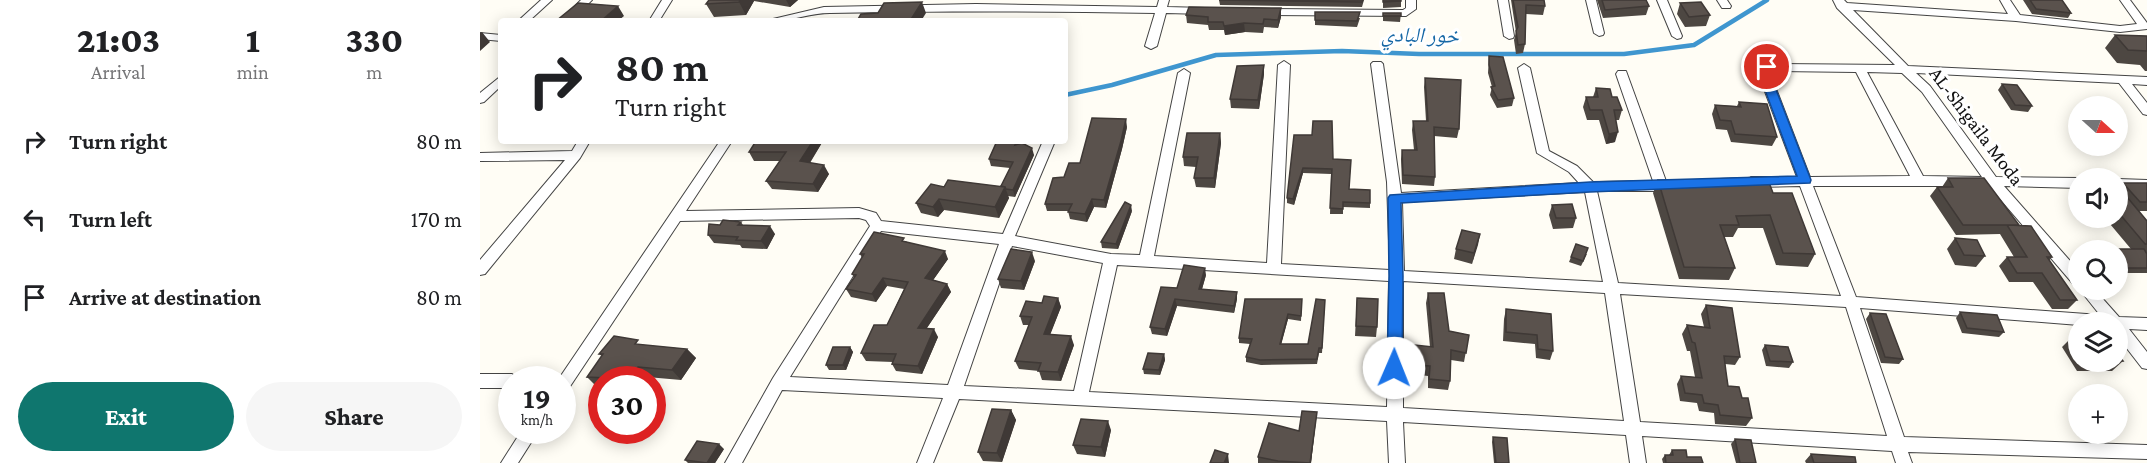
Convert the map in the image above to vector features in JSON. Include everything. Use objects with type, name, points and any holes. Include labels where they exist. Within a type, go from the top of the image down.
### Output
[{"type":"street","points":[[526,18],[547,0]]},
{"type":"street","points":[[568,18],[587,0]]},
{"type":"street","points":[[656,18],[667,0]]},
{"type":"street","points":[[817,18],[835,0]]},
{"type":"street","points":[[1347,13],[1348,0]]},
{"type":"street","points":[[1251,12],[1406,13],[1411,9],[1410,0]]},
{"type":"street","points":[[1503,0],[1509,36]]},
{"type":"street","points":[[1591,0],[1599,33]]},
{"type":"street","points":[[1662,0],[1677,36]]},
{"type":"street","points":[[2005,0],[2016,18]]},
{"type":"street","points":[[2125,0],[2146,26]]},
{"type":"street","points":[[790,18],[824,10],[977,3],[1163,5],[1216,11]]},
{"type":"street","points":[[1840,3],[2120,29],[2146,26]]},
{"type":"street","name":"AL-Shigaila Moda","points":[[1840,3],[1926,89],[1991,180],[2068,268]]},
{"type":"street","points":[[1151,46],[1163,5]]},
{"type":"street","points":[[480,36],[498,38]]},
{"type":"street","points":[[1377,63],[1395,198],[1393,414],[1397,463]]},
{"type":"street","points":[[1274,268],[1284,65]]},
{"type":"street","points":[[1904,463],[1851,302],[1764,74],[1767,67],[1859,67],[2147,81]]},
{"type":"street","points":[[1859,67],[1919,180]]},
{"type":"street","points":[[1524,68],[1543,153],[1573,169],[1590,187],[1612,289],[1638,463]]},
{"type":"street","points":[[1146,261],[1184,73]]},
{"type":"street","points":[[1622,74],[1661,186]]},
{"type":"street","points":[[2124,80],[2147,111]]},
{"type":"street","points":[[480,99],[498,84]]},
{"type":"street","points":[[480,270],[576,155],[582,144]]},
{"type":"street","points":[[575,366],[724,144]]},
{"type":"street","points":[[925,463],[954,391],[1006,240],[1048,144]]},
{"type":"street","points":[[480,157],[576,155]]},
{"type":"street","points":[[1738,183],[1805,180],[1991,180],[2068,183]]},
{"type":"street","points":[[2128,184],[2147,185]]},
{"type":"street","points":[[1395,198],[1590,187],[1683,185]]},
{"type":"street","points":[[675,216],[859,213],[871,216],[877,226]]},
{"type":"street","points":[[877,226],[1006,240],[1111,259],[1851,302],[2068,319]]},
{"type":"street","points":[[733,463],[778,383],[877,226]]},
{"type":"street","points":[[1080,398],[1111,259]]},
{"type":"street","points":[[2096,300],[2107,312]]},
{"type":"street","points":[[2128,323],[2147,324]]},
{"type":"street","points":[[2128,338],[2147,363]]},
{"type":"street","points":[[480,381],[498,381]]},
{"type":"street","points":[[778,383],[1393,414],[1897,444],[2147,452]]},
{"type":"street","points":[[509,463],[522,444]]},
{"type":"building","points":[[709,0],[740,0],[739,2],[706,4]]},
{"type":"building","points":[[1219,0],[1363,0],[1362,2]]},
{"type":"building","points":[[1383,0],[1401,0],[1401,1],[1383,2]]},
{"type":"building","points":[[1513,0],[1544,0],[1545,6],[1526,5],[1525,44],[1518,45],[1516,31],[1518,27]]},
{"type":"building","points":[[1602,0],[1646,0],[1649,6],[1605,10]]},
{"type":"building","points":[[2030,0],[2062,0],[2071,13],[2036,9]]},
{"type":"building","points":[[922,2],[912,18],[859,18],[861,14],[878,13],[884,3]]},
{"type":"building","points":[[1701,2],[1710,15],[1689,17],[1680,3]]},
{"type":"building","points":[[578,3],[618,6],[604,18],[560,18]]},
{"type":"building","points":[[1189,7],[1281,8],[1278,20],[1264,19],[1263,24],[1244,23],[1224,26],[1223,22],[1208,22],[1208,17],[1186,15]]},
{"type":"building","points":[[1315,12],[1360,12],[1357,21],[1315,20]]},
{"type":"building","points":[[1383,13],[1401,13],[1401,16],[1383,16]]},
{"type":"building","points":[[2115,35],[2147,36],[2147,51],[2128,50]]},
{"type":"building","points":[[1489,56],[1503,57],[1514,98],[1498,100],[1491,87],[1495,86]]},
{"type":"building","points":[[1264,65],[1258,100],[1230,99],[1237,66]]},
{"type":"building","points":[[1425,78],[1461,80],[1459,129],[1434,127],[1435,177],[1403,175],[1402,150],[1417,150],[1413,121],[1428,121]]},
{"type":"building","points":[[2002,84],[2017,85],[2032,106],[2015,105]]},
{"type":"building","points":[[1596,88],[1610,89],[1612,97],[1617,97],[1622,110],[1614,110],[1618,132],[1609,134],[1602,110],[1590,110],[1586,97],[1598,97]]},
{"type":"building","points":[[1739,102],[1767,104],[1777,137],[1735,134],[1731,121],[1720,120],[1715,105],[1741,107]]},
{"type":"building","points":[[1092,118],[1126,119],[1104,200],[1092,199],[1085,214],[1068,212],[1072,204],[1045,204],[1053,178],[1064,177],[1069,163],[1080,163]]},
{"type":"building","points":[[1313,121],[1332,121],[1333,159],[1351,160],[1349,189],[1370,190],[1370,203],[1343,202],[1343,209],[1330,208],[1332,169],[1303,168],[1293,199],[1287,198],[1294,135],[1312,135]]},
{"type":"building","points":[[1187,133],[1220,133],[1214,178],[1194,178],[1198,157],[1183,157]]},
{"type":"building","points":[[754,144],[811,144],[800,161],[824,165],[813,184],[766,181],[786,152],[749,152]]},
{"type":"building","points":[[996,144],[1024,144],[1032,148],[1013,190],[1001,186],[1013,162],[989,159]]},
{"type":"building","points":[[1767,177],[1773,193],[1792,193],[1815,254],[1783,253],[1770,215],[1736,216],[1739,225],[1720,225],[1735,268],[1684,267],[1658,180],[1715,181],[1714,179]]},
{"type":"building","points":[[1948,178],[1984,178],[2019,225],[1963,225],[1937,187],[1953,187]]},
{"type":"building","points":[[948,180],[1005,187],[995,207],[939,199],[933,207],[916,203],[931,184],[944,187]]},
{"type":"building","points":[[2128,183],[2147,183],[2147,202],[2140,202],[2128,189]]},
{"type":"building","points":[[2128,198],[2147,221],[2147,244],[2128,224]]},
{"type":"building","points":[[1125,202],[1131,205],[1116,244],[1101,242]]},
{"type":"building","points":[[1572,204],[1576,218],[1556,218],[1552,205]]},
{"type":"building","points":[[723,220],[741,222],[738,225],[770,226],[761,241],[736,240],[738,237],[708,235],[709,224],[720,225]]},
{"type":"building","points":[[2007,225],[2031,226],[2052,257],[2047,257],[2068,287],[2068,300],[2060,300],[2042,273],[2017,273],[2007,257],[2027,257]]},
{"type":"building","points":[[1462,230],[1480,234],[1474,253],[1456,249]]},
{"type":"building","points":[[874,232],[904,238],[902,241],[945,251],[925,278],[947,284],[918,328],[934,329],[918,366],[892,364],[896,354],[861,353],[874,325],[887,325],[908,282],[883,278],[872,294],[846,289],[856,275],[852,274],[864,254],[860,254]]},
{"type":"building","points":[[1955,238],[1977,240],[1985,256],[1964,255]]},
{"type":"building","points":[[1576,244],[1588,248],[1583,261],[1571,257]]},
{"type":"building","points":[[1011,249],[1032,252],[1021,281],[998,279]]},
{"type":"building","points":[[2128,249],[2144,249],[2147,254],[2147,268],[2128,268]]},
{"type":"building","points":[[1184,265],[1205,268],[1199,289],[1237,292],[1234,306],[1175,299],[1165,329],[1150,327],[1161,287],[1177,288]]},
{"type":"building","points":[[1428,293],[1444,293],[1449,331],[1469,335],[1466,353],[1451,350],[1450,381],[1429,379],[1430,366],[1414,365],[1415,345],[1433,347]]},
{"type":"building","points":[[1044,296],[1058,298],[1044,334],[1071,336],[1058,372],[1038,371],[1041,363],[1015,361],[1032,317],[1020,316],[1026,301],[1042,303]]},
{"type":"building","points":[[1357,298],[1378,299],[1377,327],[1356,326]]},
{"type":"building","points":[[1245,299],[1302,299],[1301,316],[1288,314],[1280,344],[1308,344],[1316,299],[1325,300],[1322,348],[1319,348],[1317,359],[1260,360],[1246,357],[1252,339],[1239,338]]},
{"type":"building","points":[[1706,305],[1732,308],[1740,357],[1724,356],[1728,386],[1739,387],[1742,398],[1748,398],[1752,418],[1720,415],[1718,405],[1704,403],[1702,395],[1685,393],[1681,376],[1702,378],[1695,343],[1692,342],[1687,325],[1710,328]]},
{"type":"building","points":[[1506,309],[1551,314],[1553,351],[1538,349],[1537,335],[1506,332]]},
{"type":"building","points":[[1960,312],[1997,315],[2004,332],[1967,328]]},
{"type":"building","points":[[1870,313],[1886,314],[1903,359],[1885,357]]},
{"type":"building","points":[[614,336],[638,340],[635,344],[687,349],[672,370],[666,369],[666,366],[595,366],[603,354],[599,354]]},
{"type":"building","points":[[1765,345],[1788,347],[1793,362],[1770,361]]},
{"type":"building","points":[[833,347],[850,347],[843,365],[826,365]]},
{"type":"building","points":[[1148,353],[1164,354],[1159,370],[1143,369]]},
{"type":"building","points":[[992,409],[1011,410],[997,453],[978,452]]},
{"type":"building","points":[[1302,411],[1317,412],[1310,463],[1258,457],[1269,423],[1299,431]]},
{"type":"building","points":[[1081,419],[1108,421],[1101,447],[1073,445]]},
{"type":"building","points":[[1493,437],[1507,438],[1509,463],[1496,463]]},
{"type":"building","points":[[1735,439],[1751,440],[1756,463],[1740,463]]},
{"type":"building","points":[[697,441],[719,444],[707,463],[685,460]]},
{"type":"building","points":[[1215,450],[1228,454],[1224,463],[1210,463]]},
{"type":"building","points":[[1672,450],[1686,450],[1687,457],[1701,457],[1703,463],[1666,463],[1665,455],[1673,455]]},
{"type":"building","points":[[1811,454],[1855,457],[1856,463],[1814,463]]},
{"type":"waterway","name":"خور البادي","points":[[1068,94],[1112,85],[1216,55],[1342,51],[1419,54],[1624,54],[1694,45],[1767,0]]},
{"type":"route","points":[[1394,368],[1395,198],[1590,187],[1805,180],[1764,74],[1767,67]]}]
